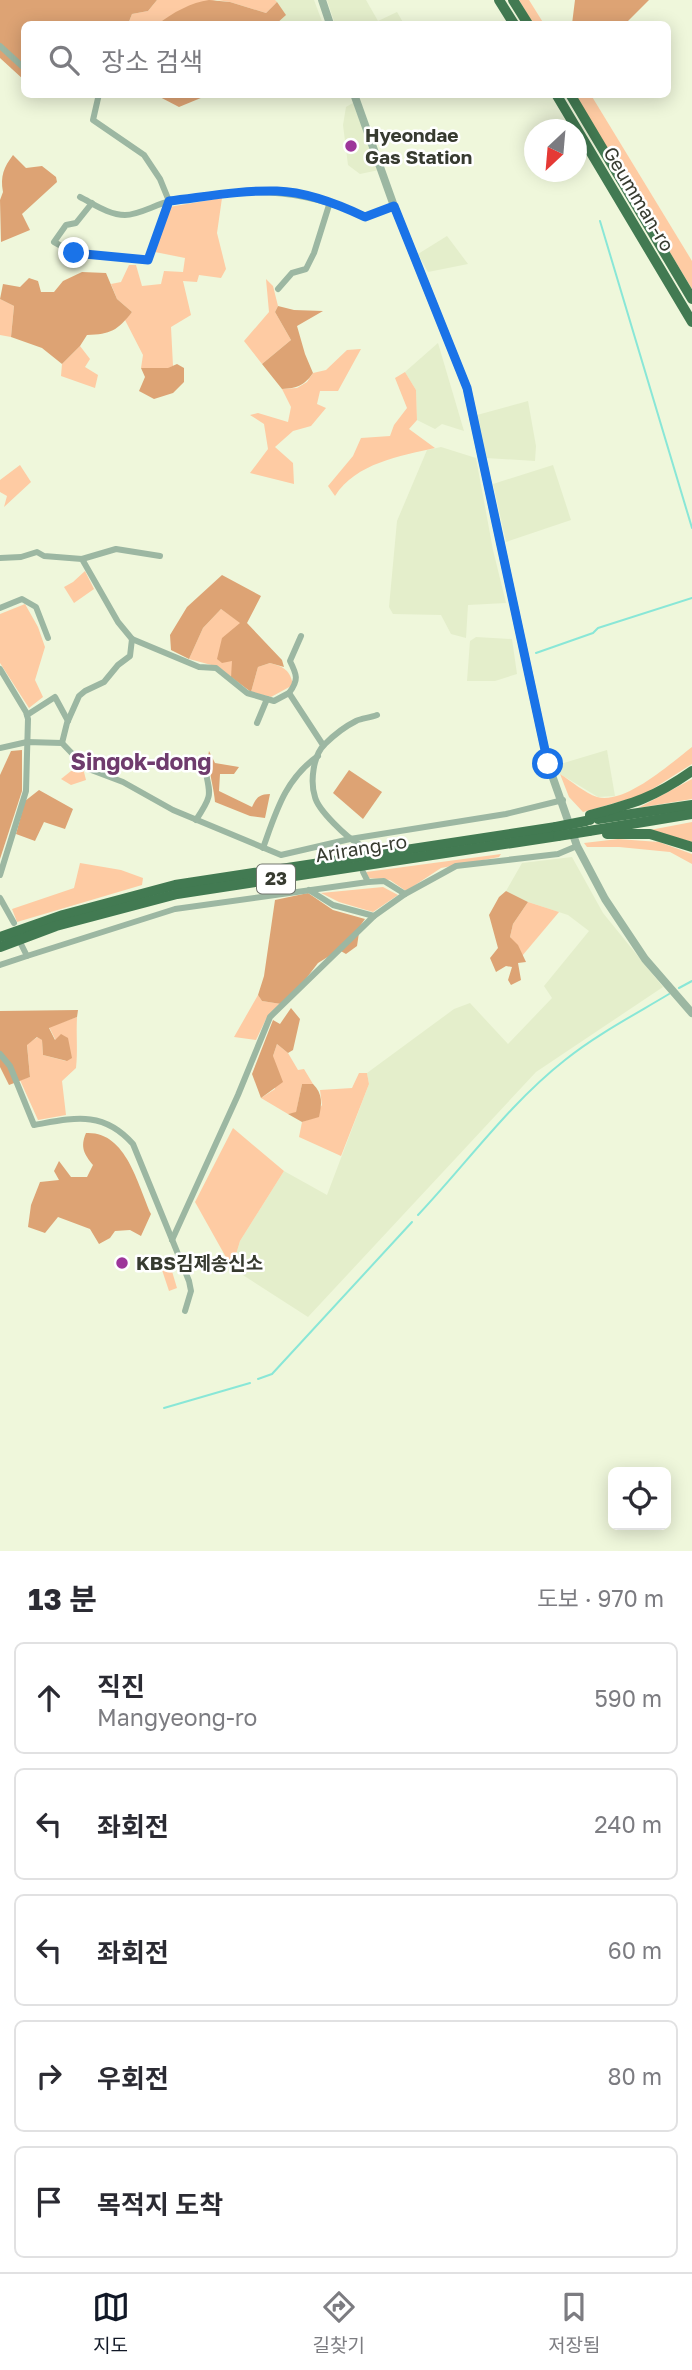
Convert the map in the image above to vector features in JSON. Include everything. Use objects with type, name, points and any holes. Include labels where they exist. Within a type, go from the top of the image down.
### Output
[{"type":"highway","points":[[499,0],[512,21]]},
{"type":"highway","points":[[513,0],[526,21]]},
{"type":"highway","name":"Geumman-ro","points":[[558,98],[692,322]]},
{"type":"highway","name":"Geumman-ro","points":[[572,98],[692,299]]},
{"type":"highway","points":[[692,771],[654,796],[590,815],[589,826],[597,835],[650,834],[692,848]]},
{"type":"highway","name":"Arirang-ro","points":[[589,826],[692,805]]},
{"type":"highway","name":"Arirang-ro","points":[[0,947],[57,926],[177,894],[589,826],[692,814]]},
{"type":"highway","name":"Arirang-ro","points":[[0,937],[63,915],[175,885],[557,831]]},
{"type":"street","points":[[322,0],[329,21]]},
{"type":"street","points":[[0,46],[21,65]]},
{"type":"street","points":[[92,203],[76,223],[66,225],[54,242],[74,253],[148,260],[169,201],[160,179],[144,155],[93,120],[98,98]]},
{"type":"street","points":[[355,98],[394,206],[467,388],[548,764],[563,800],[577,846],[605,899],[638,948],[692,1013]]},
{"type":"street","points":[[80,197],[108,211],[126,215],[169,201],[278,191],[330,202],[365,217],[394,206]]},
{"type":"street","points":[[278,289],[292,273],[306,269],[314,253],[330,202]]},
{"type":"street","points":[[0,558],[21,557],[37,552],[44,556],[82,559],[116,549],[160,556]]},
{"type":"street","points":[[82,559],[118,622],[132,639],[199,667],[216,668],[247,694],[274,701],[289,693],[297,683],[297,675],[290,661],[301,636]]},
{"type":"street","points":[[0,608],[22,598],[36,607],[48,638]]},
{"type":"street","points":[[62,743],[79,696],[104,682],[118,665],[130,656],[132,639]]},
{"type":"street","points":[[0,669],[27,715],[26,791],[0,875]]},
{"type":"street","points":[[289,693],[323,745]]},
{"type":"street","points":[[27,715],[55,697],[68,721]]},
{"type":"street","points":[[257,723],[267,699]]},
{"type":"street","points":[[360,850],[359,844],[350,839],[315,799],[313,779],[317,756],[323,745],[358,719],[376,715]]},
{"type":"street","points":[[0,748],[27,743],[62,743],[86,768],[123,782],[173,810],[281,855],[350,839],[506,814],[563,800]]},
{"type":"street","points":[[263,848],[281,796],[317,756]]},
{"type":"street","points":[[196,820],[209,800],[204,764]]},
{"type":"street","points":[[172,1240],[238,1096],[270,1017],[374,916],[405,894],[456,866],[558,853],[577,846]]},
{"type":"street","points":[[363,872],[368,881]]},
{"type":"street","points":[[0,965],[175,909],[368,881],[384,881],[405,894]]},
{"type":"street","points":[[308,890],[334,905],[374,916]]},
{"type":"street","points":[[0,898],[13,923]]},
{"type":"street","points":[[21,944],[27,956]]},
{"type":"street","points":[[0,1054],[10,1066],[34,1125],[92,1118],[121,1130],[133,1144],[189,1281],[191,1290],[185,1311]]},
{"type":"shaded area","points":[[0,0],[157,0],[148,11],[132,14],[129,21],[21,21],[21,77],[0,58]]},
{"type":"shaded area","points":[[157,0],[216,0],[189,7],[163,21],[129,21],[132,14],[148,11]]},
{"type":"shaded area","points":[[209,0],[230,2],[266,13],[277,2],[286,15],[279,21],[162,21],[196,3]]},
{"type":"shaded area","points":[[217,0],[275,0],[277,2],[266,13]]},
{"type":"shaded area","points":[[275,0],[314,0],[322,21],[276,21]]},
{"type":"shaded area","points":[[327,0],[366,0],[378,21],[334,21]]},
{"type":"shaded area","points":[[519,0],[529,0],[542,21],[531,21]]},
{"type":"shaded area","points":[[575,0],[649,0],[628,21],[572,21]]},
{"type":"shaded area","points":[[397,12],[402,21],[378,21]]},
{"type":"shaded area","points":[[162,98],[201,98],[179,107]]},
{"type":"shaded area","points":[[577,98],[593,98],[692,261],[692,289]]},
{"type":"shaded area","points":[[353,103],[379,170],[360,174],[348,165],[343,125],[346,107]]},
{"type":"shaded area","points":[[13,155],[26,168],[42,166],[56,177],[57,182],[22,214],[30,230],[1,242],[2,176]]},
{"type":"shaded area","points":[[222,198],[217,233],[226,269],[221,278],[199,275],[197,282],[183,281],[191,315],[171,327],[173,366],[141,368],[143,355],[125,320],[132,312],[117,299],[111,284],[121,282],[129,265],[136,265],[142,286],[161,284],[164,271],[183,272],[185,258],[155,252],[169,207]]},
{"type":"shaded area","points":[[447,236],[468,264],[428,272],[418,254]]},
{"type":"shaded area","points":[[82,272],[106,273],[117,299],[132,312],[122,323],[108,332],[87,335],[62,364],[42,348],[11,337],[14,306],[0,299],[3,284],[20,287],[29,278],[38,281],[41,292],[54,292],[63,281]]},
{"type":"shaded area","points":[[266,279],[273,286],[278,306],[275,312],[291,340],[262,364],[244,341],[269,312]]},
{"type":"shaded area","points":[[0,299],[14,306],[11,337],[0,335]]},
{"type":"shaded area","points":[[278,306],[294,310],[323,311],[297,326],[313,373],[300,386],[292,388],[282,389],[262,364],[291,340],[275,312]]},
{"type":"shaded area","points":[[438,343],[464,431],[442,424],[435,429],[417,420],[416,390],[405,372]]},
{"type":"shaded area","points":[[80,346],[90,359],[85,367],[98,375],[95,388],[61,376],[62,364]]},
{"type":"shaded area","points":[[361,349],[338,391],[320,391],[317,404],[326,408],[311,426],[293,431],[275,447],[293,463],[294,484],[250,473],[268,449],[264,424],[250,415],[258,413],[288,422],[291,407],[282,389],[297,388],[307,382],[313,373],[326,370],[347,350]]},
{"type":"shaded area","points":[[177,364],[184,368],[184,382],[173,393],[154,399],[139,391],[145,377],[141,368],[168,368]]},
{"type":"shaded area","points":[[405,372],[416,390],[417,420],[409,429],[435,448],[367,468],[344,485],[335,496],[328,486],[353,456],[361,438],[390,436],[394,425],[407,408],[395,378]]},
{"type":"shaded area","points":[[528,401],[536,446],[535,461],[486,458],[477,415]]},
{"type":"shaded area","points":[[441,447],[476,458],[506,603],[468,605],[466,638],[451,634],[441,615],[393,614],[389,607],[397,521],[427,450]]},
{"type":"shaded area","points":[[20,465],[31,482],[4,507],[7,496],[0,492],[0,480]]},
{"type":"shaded area","points":[[553,465],[571,520],[506,542],[493,484]]},
{"type":"shaded area","points":[[85,571],[94,589],[74,603],[64,587]]},
{"type":"shaded area","points":[[222,575],[261,596],[247,623],[282,660],[284,667],[270,663],[258,667],[251,692],[231,677],[232,661],[222,663],[217,659],[222,638],[240,623],[221,609],[203,628],[189,659],[171,650],[170,635],[187,607]]},
{"type":"shaded area","points":[[25,604],[45,647],[35,680],[43,697],[29,708],[0,663],[0,614]]},
{"type":"shaded area","points":[[221,609],[241,623],[231,677],[219,667],[189,659],[203,628]]},
{"type":"shaded area","points":[[476,637],[512,639],[517,674],[495,681],[467,681],[470,641]]},
{"type":"shaded area","points":[[270,663],[286,670],[293,685],[271,697],[251,692],[258,667]]},
{"type":"shaded area","points":[[692,747],[692,764],[643,795],[583,812],[569,797],[560,774],[592,795],[608,798],[634,789]]},
{"type":"shaded area","points":[[22,750],[22,791],[0,859],[0,775],[11,751]]},
{"type":"shaded area","points":[[607,750],[615,796],[598,797],[560,774],[557,765]]},
{"type":"shaded area","points":[[209,751],[215,763],[239,767],[234,774],[220,774],[219,791],[252,807],[258,797],[270,794],[265,818],[250,816],[215,802]]},
{"type":"shaded area","points":[[83,768],[86,780],[71,785],[61,779],[71,771]]},
{"type":"shaded area","points":[[349,770],[382,792],[363,819],[333,793]]},
{"type":"shaded area","points":[[692,779],[692,799],[638,808]]},
{"type":"shaded area","points":[[39,790],[73,809],[65,829],[44,822],[35,841],[16,834],[25,801]]},
{"type":"shaded area","points":[[692,822],[692,842],[650,830]]},
{"type":"shaded area","points":[[618,839],[659,842],[692,854],[692,864],[670,852],[587,847],[584,843]]},
{"type":"shaded area","points":[[501,854],[499,857],[441,868],[406,891],[390,880],[369,878],[366,872]]},
{"type":"shaded area","points":[[572,857],[603,913],[663,987],[536,1072],[308,1317],[232,1268],[240,1241],[284,1171],[327,1195],[369,1084],[367,1073],[454,1009],[470,1003],[508,1044],[552,998],[544,986],[589,931],[568,915],[528,902],[506,891],[522,863]]},
{"type":"shaded area","points":[[80,863],[121,870],[143,878],[142,885],[17,922],[12,909],[74,888]]},
{"type":"shaded area","points":[[383,887],[398,895],[373,912],[339,902],[321,893]]},
{"type":"shaded area","points":[[506,891],[528,902],[513,924],[510,937],[518,945],[526,962],[518,963],[521,980],[511,985],[508,980],[512,967],[506,966],[496,972],[490,958],[498,948],[489,915],[499,897]]},
{"type":"shaded area","points":[[308,893],[333,910],[365,919],[360,926],[357,946],[346,954],[339,950],[318,963],[295,993],[281,1004],[262,1001],[258,995],[264,976],[275,900]]},
{"type":"shaded area","points":[[528,902],[559,912],[522,956],[510,937],[513,924]]},
{"type":"shaded area","points":[[258,995],[262,1001],[281,1004],[266,1019],[256,1040],[234,1037]]},
{"type":"shaded area","points":[[291,1008],[300,1019],[293,1050],[288,1053],[277,1044],[273,1056],[283,1082],[261,1098],[252,1074],[273,1020],[280,1024]]},
{"type":"shaded area","points":[[78,1010],[77,1017],[49,1028],[55,1040],[61,1034],[68,1038],[72,1058],[67,1061],[43,1055],[42,1040],[37,1037],[27,1045],[30,1077],[9,1085],[0,1067],[0,1011]]},
{"type":"shaded area","points":[[77,1017],[76,1068],[62,1081],[66,1115],[38,1120],[20,1080],[30,1077],[27,1044],[38,1037],[42,1040],[43,1055],[66,1061],[49,1027]]},
{"type":"shaded area","points":[[277,1044],[288,1053],[298,1070],[304,1069],[313,1084],[302,1084],[296,1113],[288,1114],[261,1098],[275,1089],[273,1056]]},
{"type":"shaded area","points":[[359,1073],[367,1073],[369,1084],[341,1156],[299,1137],[302,1122],[313,1118],[322,1105],[320,1090],[352,1088]]},
{"type":"shaded area","points":[[302,1084],[313,1084],[319,1092],[321,1103],[319,1117],[302,1122],[288,1114],[296,1112]]},
{"type":"shaded area","points":[[233,1128],[284,1171],[240,1241],[232,1268],[195,1202]]},
{"type":"shaded area","points":[[86,1133],[111,1140],[135,1174],[151,1214],[141,1236],[130,1230],[115,1231],[110,1238],[99,1244],[90,1229],[58,1217],[45,1233],[28,1227],[31,1205],[40,1182],[59,1180],[54,1171],[59,1161],[71,1177],[87,1177],[93,1165],[84,1150]]},
{"type":"shaded area","points":[[171,1268],[177,1288],[169,1291],[162,1270]]},
{"type":"waterway","points":[[600,221],[692,528]]},
{"type":"waterway","points":[[536,653],[593,633],[598,628],[692,598]]},
{"type":"waterway","points":[[679,988],[692,981]]},
{"type":"waterway","points":[[418,1215],[525,1095],[545,1077],[589,1042],[669,994]]},
{"type":"waterway","points":[[258,1379],[272,1374],[412,1222]]},
{"type":"waterway","points":[[164,1408],[250,1383]]},
{"type":"place","name":"Hyeondae Gas Station","points":[[351,146]]},
{"type":"place","name":"KBS김제송신소","points":[[122,1263]]},
{"type":"district","name":"Singok-dong","points":[[141,762]]},
{"type":"route","points":[[74,253],[148,260],[169,201],[278,191],[306,195],[342,206],[365,217],[394,206],[467,388],[548,764]]}]
